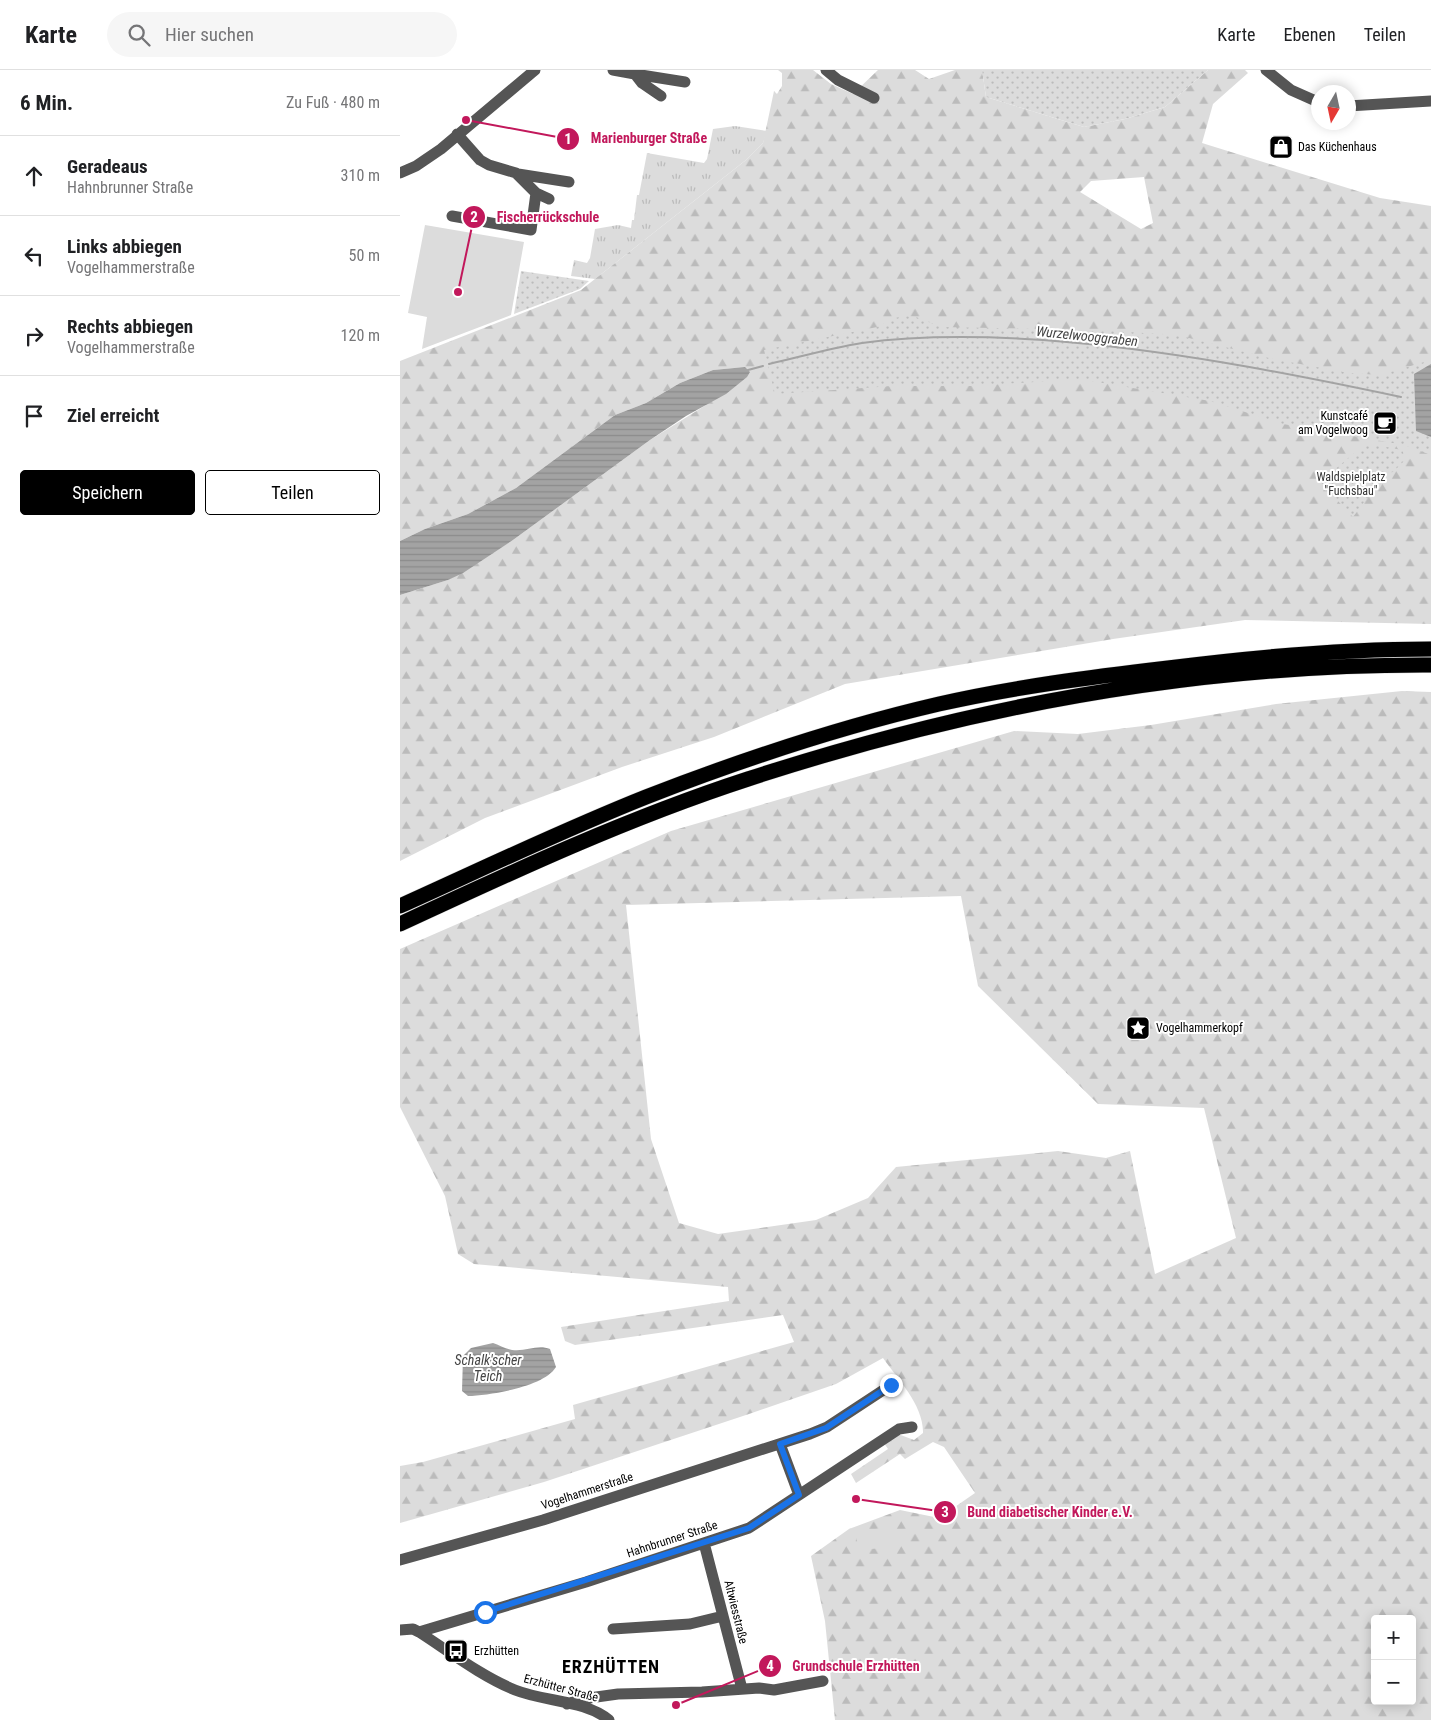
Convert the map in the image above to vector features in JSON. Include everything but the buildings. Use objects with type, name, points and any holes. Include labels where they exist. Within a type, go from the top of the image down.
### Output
[{"type":"highway","points":[[400,906],[475,870],[648,797],[742,762],[841,731],[939,704],[1008,690],[1236,659],[1388,649],[1431,649]]},
{"type":"highway","points":[[400,924],[575,844],[652,814],[747,779],[893,734],[1010,707],[1112,690],[1262,672],[1388,665],[1431,665]]},
{"type":"street","points":[[400,173],[429,158],[535,70]]},
{"type":"street","points":[[613,70],[685,82]]},
{"type":"street","points":[[826,70],[838,80],[874,98]]},
{"type":"street","points":[[1266,70],[1290,90],[1311,99]]},
{"type":"street","points":[[635,74],[642,83],[660,96]]},
{"type":"street","points":[[1356,106],[1431,101]]},
{"type":"street","points":[[457,134],[480,160],[489,166],[516,173],[569,182]]},
{"type":"street","points":[[516,173],[536,193],[548,199]]},
{"type":"street","points":[[452,216],[530,230],[536,193]]},
{"type":"street","name":"Vogelhammerstraße","points":[[400,1560],[543,1520],[826,1428],[891,1385]]},
{"type":"street","name":"Hahnbrunner Straße","points":[[419,1632],[586,1582],[749,1528],[899,1429],[912,1427]]},
{"type":"street","points":[[780,1444],[799,1495]]},
{"type":"street","name":"Altwiesstraße","points":[[704,1542],[742,1689]]},
{"type":"street","points":[[613,1630],[690,1624],[723,1616]]},
{"type":"street","name":"Erzhütter Straße","points":[[400,1630],[412,1629],[419,1632],[514,1690],[540,1699],[586,1707],[609,1720]]},
{"type":"street","points":[[567,1704],[582,1699],[618,1694],[759,1688],[774,1690],[823,1681]]},
{"type":"green space","points":[[778,70],[813,70],[831,84],[853,94],[878,70],[915,70],[929,79],[955,70],[982,70],[986,97],[1084,127],[1125,119],[1165,107],[1208,70],[1245,70],[1248,73],[1213,104],[1202,143],[1380,198],[1431,206],[1431,624],[1245,620],[1113,639],[845,684],[714,737],[622,767],[485,818],[400,861],[400,595],[448,580],[513,540],[650,440],[706,405],[745,367],[713,370],[680,383],[646,403],[615,415],[516,488],[468,514],[425,529],[400,541],[400,361],[581,290],[746,160],[763,143],[774,91],[777,94],[782,86],[782,73]],"holes":[[[1144,177],[1153,223],[1141,229],[1080,192],[1091,181]]]},
{"type":"green space","points":[[982,70],[1208,70],[1165,107],[1125,119],[1084,127],[986,97]]},
{"type":"green space","points":[[735,126],[767,131],[763,143],[746,160],[595,279],[571,276],[574,260],[587,263],[590,258],[595,229],[618,225],[631,228],[647,153],[704,163],[707,159],[713,129]]},
{"type":"green space","points":[[425,225],[524,242],[511,315],[422,349],[427,317],[408,313]]},
{"type":"green space","points":[[521,271],[589,281],[580,289],[514,314]]},
{"type":"green space","points":[[904,316],[916,317],[941,327],[1094,330],[1177,335],[1273,359],[1349,373],[1380,375],[1431,360],[1431,455],[1404,445],[1283,424],[1210,401],[1079,379],[974,386],[893,386],[775,394],[764,350],[877,327],[895,318]]},
{"type":"green space","name":"Waldspielplatz \"Fuchsbau\"","points":[[1366,443],[1402,450],[1406,459],[1393,472],[1386,473],[1353,517],[1320,482]]},
{"type":"green space","points":[[1402,691],[1431,692],[1431,1720],[835,1720],[825,1621],[811,1556],[849,1529],[900,1510],[939,1518],[975,1493],[944,1447],[933,1442],[905,1459],[900,1454],[856,1483],[851,1474],[888,1449],[884,1443],[898,1434],[914,1440],[923,1433],[922,1423],[915,1403],[883,1358],[836,1384],[749,1414],[544,1482],[400,1523],[400,1466],[423,1462],[575,1419],[573,1405],[794,1342],[783,1315],[575,1345],[565,1341],[561,1327],[729,1301],[728,1287],[474,1264],[458,1254],[445,1196],[400,1107],[400,949],[671,831],[1014,731],[1078,734],[1151,725],[1276,704]],"holes":[[[961,896],[978,986],[1098,1104],[1204,1108],[1236,1238],[1155,1274],[1130,1151],[1106,1158],[1058,1151],[896,1167],[868,1198],[816,1220],[718,1234],[679,1223],[651,1139],[626,905]]]},
{"type":"green space","points":[[894,1527],[896,1547],[858,1550],[856,1531]]},
{"type":"water","points":[[1431,364],[1431,437],[1416,431],[1414,374]]},
{"type":"water","points":[[745,367],[750,372],[747,377],[726,394],[686,416],[650,440],[513,540],[463,573],[448,580],[400,595],[400,541],[425,529],[468,514],[516,488],[615,415],[646,403],[680,383],[713,370]]},
{"type":"water","name":"Schalk'scher Teich","points":[[493,1343],[512,1350],[541,1347],[550,1349],[556,1367],[550,1374],[529,1385],[503,1392],[468,1396],[462,1391],[463,1356],[471,1348]]},
{"type":"waterway","name":"Wurzelwooggraben","points":[[769,364],[839,347],[884,340],[952,337],[1043,340],[1133,349],[1223,362],[1401,397]]},
{"type":"waterway","points":[[748,370],[763,366]]},
{"type":"place","name":"Marienburger Straße","points":[[466,120]]},
{"type":"place","name":"Das Küchenhaus","points":[[1281,147]]},
{"type":"place","name":"Fischerrückschule","points":[[458,292]]},
{"type":"place","name":"Kunstcafé am Vogelwoog","points":[[1385,423]]},
{"type":"place","name":"Vogelhammerkopf","points":[[1138,1028]]},
{"type":"place","name":"Bund diabetischer Kinder e.V.","points":[[856,1499]]},
{"type":"place","name":"Erzhütten","points":[[456,1651]]},
{"type":"place","name":"Grundschule Erzhütten","points":[[676,1705]]},
{"type":"district","name":"ERZHÜTTEN","points":[[611,1666]]},
{"type":"route","points":[[485,1612],[586,1582],[749,1528],[760,1522],[799,1495],[780,1444],[826,1428],[891,1385]]}]
